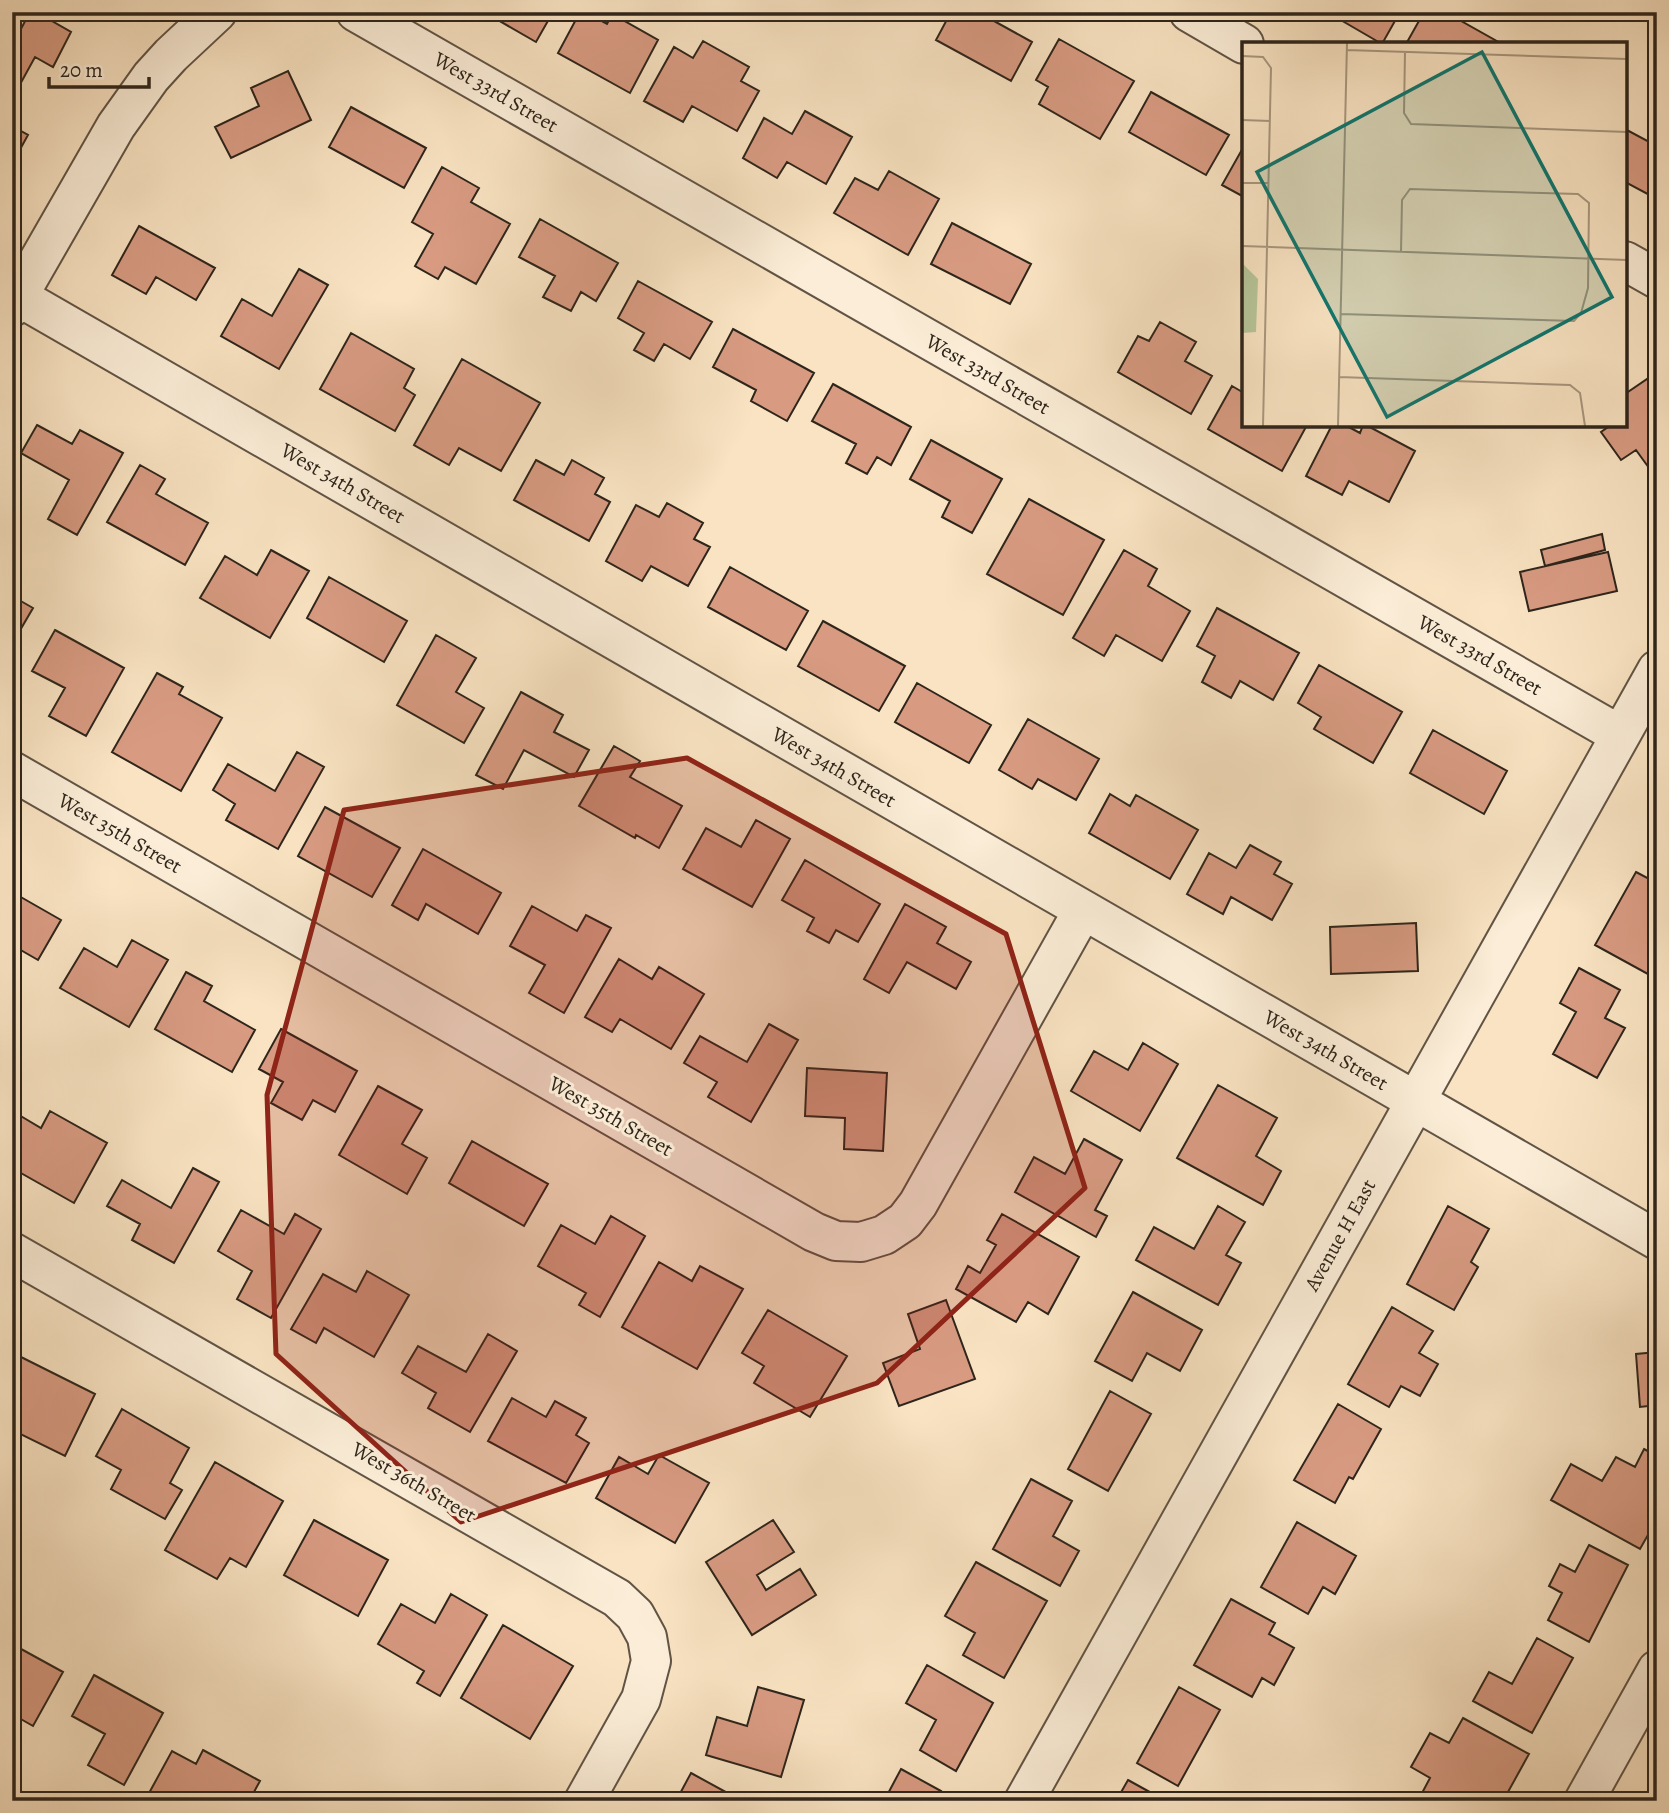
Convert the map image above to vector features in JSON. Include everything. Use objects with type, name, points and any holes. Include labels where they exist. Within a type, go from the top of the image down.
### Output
[{"type":"street","points":[[14,299],[116,126],[151,77],[217,12]]},
{"type":"street","name":"West 33rd Street","points":[[356,12],[1620,735]]},
{"type":"street","points":[[1189,12],[1242,43]]},
{"type":"street","points":[[1627,262],[1657,279]]},
{"type":"street","name":"West 34th Street","points":[[14,299],[1657,1240]]},
{"type":"street","name":"Avenue H East","points":[[1024,1801],[1657,670]]},
{"type":"street","name":"West 35th Street","points":[[12,771],[802,1226],[836,1241],[861,1242],[884,1235],[905,1221],[919,1204],[1083,910]]},
{"type":"street","name":"West 36th Street","points":[[12,1252],[605,1591],[635,1615],[647,1637],[651,1661],[641,1699],[584,1801]]},
{"type":"street","points":[[1584,1801],[1646,1716],[1657,1670]]},
{"type":"highlighted area","points":[[687,758],[1006,934],[1085,1188],[877,1383],[461,1522],[276,1354],[267,1095],[344,810]]},
{"type":"building","points":[[30,12],[36,12],[71,32],[53,67],[35,57],[12,99],[12,39],[15,40]]},
{"type":"building","points":[[484,12],[553,12],[536,42]]},
{"type":"building","points":[[580,12],[607,24],[612,14],[658,40],[630,93],[558,53]]},
{"type":"building","points":[[951,12],[999,12],[994,21],[1032,42],[1011,81],[936,40]]},
{"type":"building","points":[[1327,12],[1400,12],[1383,42],[1379,42]]},
{"type":"building","points":[[1424,12],[1445,12],[1498,42],[1407,42]]},
{"type":"building","points":[[1059,39],[1134,81],[1100,139],[1039,104],[1048,87],[1036,80]]},
{"type":"building","points":[[703,41],[749,67],[741,81],[759,91],[737,131],[692,106],[683,122],[644,101],[674,47],[693,58]]},
{"type":"building","points":[[288,71],[311,120],[231,158],[215,127],[259,106],[251,88]]},
{"type":"building","points":[[1151,92],[1229,135],[1206,175],[1129,132]]},
{"type":"building","points":[[351,107],[426,148],[404,188],[329,147]]},
{"type":"building","points":[[805,111],[852,137],[826,184],[787,162],[777,178],[743,158],[764,118],[792,134]]},
{"type":"building","points":[[12,126],[28,135],[12,164]]},
{"type":"building","points":[[1627,130],[1657,146],[1657,199],[1627,183]]},
{"type":"building","points":[[1242,150],[1242,196],[1222,185]]},
{"type":"building","points":[[442,167],[479,188],[471,202],[510,224],[476,284],[445,267],[438,279],[415,266],[433,234],[412,222]]},
{"type":"building","points":[[889,171],[939,199],[908,255],[834,213],[855,178],[878,190]]},
{"type":"building","points":[[540,219],[618,263],[596,301],[581,292],[571,311],[543,297],[555,276],[519,257]]},
{"type":"building","points":[[952,223],[1031,264],[1010,304],[931,264]]},
{"type":"building","points":[[139,226],[215,268],[196,300],[156,277],[146,294],[112,275]]},
{"type":"building","points":[[299,269],[328,285],[279,369],[221,336],[242,299],[272,316]]},
{"type":"building","points":[[638,281],[712,322],[690,359],[664,344],[654,361],[634,350],[644,333],[618,318]]},
{"type":"building","points":[[1160,322],[1196,342],[1185,361],[1212,376],[1191,414],[1118,372],[1138,336],[1149,341]]},
{"type":"building","points":[[733,329],[814,373],[787,421],[751,401],[756,390],[713,367]]},
{"type":"building","points":[[351,333],[414,369],[404,388],[415,395],[395,431],[320,389]]},
{"type":"building","points":[[462,359],[540,403],[501,471],[459,448],[449,465],[414,445]]},
{"type":"building","points":[[1653,375],[1657,381],[1657,479],[1636,450],[1621,460],[1601,432],[1608,427],[1627,427],[1627,393]]},
{"type":"building","points":[[833,384],[911,427],[891,465],[877,457],[867,474],[846,463],[856,444],[812,421]]},
{"type":"building","points":[[1232,386],[1242,392],[1242,427],[1306,427],[1282,471],[1208,429]]},
{"type":"building","points":[[37,425],[72,444],[80,430],[123,453],[77,535],[48,519],[69,480],[21,453]]},
{"type":"building","points":[[1331,427],[1349,427],[1360,433],[1362,427],[1370,427],[1415,451],[1389,502],[1349,481],[1342,495],[1306,476]]},
{"type":"building","points":[[931,440],[1002,479],[972,533],[942,517],[950,501],[910,479]]},
{"type":"building","points":[[536,460],[564,475],[572,460],[604,478],[595,494],[610,502],[589,541],[514,500]]},
{"type":"building","points":[[140,465],[165,479],[156,494],[208,523],[185,565],[107,522]]},
{"type":"building","points":[[1029,499],[1104,540],[1063,615],[987,574]]},
{"type":"building","points":[[667,503],[703,523],[694,539],[710,547],[688,586],[651,566],[642,581],[606,561],[636,505],[659,517]]},
{"type":"building","points":[[1602,534],[1605,550],[1545,566],[1541,550]]},
{"type":"building","points":[[271,550],[309,571],[270,638],[200,598],[225,556],[257,575]]},
{"type":"building","points":[[1124,550],[1157,569],[1148,586],[1190,611],[1162,661],[1116,635],[1104,656],[1073,638]]},
{"type":"building","points":[[1608,552],[1617,591],[1529,611],[1520,572]]},
{"type":"building","points":[[730,567],[808,611],[786,650],[708,607]]},
{"type":"building","points":[[329,577],[407,621],[384,662],[307,618]]},
{"type":"building","points":[[12,596],[33,608],[12,644]]},
{"type":"building","points":[[1217,608],[1299,653],[1273,700],[1240,681],[1231,698],[1202,682],[1215,656],[1197,646]]},
{"type":"building","points":[[823,621],[905,666],[879,711],[798,666]]},
{"type":"building","points":[[55,630],[124,668],[86,736],[49,716],[65,688],[32,671]]},
{"type":"building","points":[[436,635],[476,658],[456,692],[484,708],[464,743],[397,705]]},
{"type":"building","points":[[1319,665],[1402,712],[1373,763],[1314,729],[1321,717],[1298,703]]},
{"type":"building","points":[[157,673],[183,687],[179,694],[222,718],[181,791],[112,752]]},
{"type":"building","points":[[917,683],[991,725],[969,763],[895,722]]},
{"type":"building","points":[[521,692],[563,715],[554,732],[589,750],[574,777],[524,750],[503,789],[476,775]]},
{"type":"building","points":[[1028,719],[1099,759],[1076,800],[1038,779],[1032,789],[999,770]]},
{"type":"building","points":[[1433,730],[1507,771],[1484,814],[1410,773]]},
{"type":"building","points":[[614,746],[640,761],[630,777],[682,806],[659,848],[636,835],[635,838],[579,806]]},
{"type":"building","points":[[297,752],[324,767],[278,849],[226,820],[235,804],[213,790],[228,764],[275,791]]},
{"type":"building","points":[[1110,794],[1130,806],[1136,795],[1198,830],[1170,879],[1089,833]]},
{"type":"building","points":[[325,807],[400,848],[372,897],[298,856]]},
{"type":"building","points":[[756,820],[790,839],[752,907],[683,869],[706,828],[741,847]]},
{"type":"building","points":[[1250,845],[1281,862],[1274,874],[1292,884],[1272,920],[1231,897],[1223,914],[1187,894],[1209,853],[1236,868]]},
{"type":"building","points":[[423,849],[501,893],[478,934],[426,904],[418,920],[392,905]]},
{"type":"building","points":[[805,860],[880,904],[858,942],[836,930],[829,943],[807,931],[814,918],[782,900]]},
{"type":"building","points":[[1636,872],[1657,883],[1657,979],[1595,945]]},
{"type":"building","points":[[12,892],[61,920],[38,960],[12,945]]},
{"type":"building","points":[[905,904],[946,927],[937,943],[971,962],[956,989],[907,962],[889,993],[864,979]]},
{"type":"building","points":[[532,906],[577,931],[586,915],[611,928],[564,1013],[529,993],[545,965],[510,946]]},
{"type":"building","points":[[1416,923],[1418,971],[1331,974],[1330,927]]},
{"type":"building","points":[[132,940],[168,960],[129,1027],[60,988],[84,948],[117,967]]},
{"type":"building","points":[[619,959],[652,979],[659,967],[704,994],[671,1049],[620,1019],[612,1032],[585,1017]]},
{"type":"building","points":[[1579,968],[1620,990],[1605,1018],[1625,1028],[1597,1078],[1553,1054],[1576,1012],[1560,1003]]},
{"type":"building","points":[[186,972],[212,986],[204,1001],[255,1030],[232,1072],[155,1029]]},
{"type":"building","points":[[769,1024],[798,1040],[751,1122],[708,1097],[717,1082],[684,1063],[700,1036],[747,1062]]},
{"type":"building","points":[[281,1029],[357,1071],[335,1112],[313,1100],[302,1120],[271,1103],[283,1082],[259,1069]]},
{"type":"building","points":[[1143,1043],[1178,1064],[1140,1131],[1071,1091],[1094,1051],[1128,1070]]},
{"type":"building","points":[[807,1068],[887,1073],[883,1151],[844,1149],[845,1118],[805,1116]]},
{"type":"building","points":[[1218,1085],[1277,1118],[1256,1156],[1281,1171],[1263,1205],[1177,1158]]},
{"type":"building","points":[[378,1086],[422,1110],[402,1144],[427,1158],[407,1194],[339,1155]]},
{"type":"building","points":[[50,1111],[107,1143],[74,1203],[12,1168],[12,1127],[19,1115],[41,1128]]},
{"type":"building","points":[[1084,1139],[1122,1160],[1095,1210],[1107,1216],[1096,1237],[1015,1192],[1034,1157],[1065,1174]]},
{"type":"building","points":[[472,1141],[548,1184],[524,1226],[449,1183]]},
{"type":"building","points":[[193,1168],[219,1182],[174,1263],[132,1240],[140,1224],[107,1206],[122,1180],[171,1208]]},
{"type":"building","points":[[1218,1206],[1245,1222],[1226,1255],[1241,1263],[1218,1305],[1136,1260],[1154,1227],[1194,1249]]},
{"type":"building","points":[[1448,1206],[1489,1229],[1471,1262],[1478,1267],[1454,1310],[1407,1284]]},
{"type":"building","points":[[241,1210],[284,1234],[295,1214],[321,1229],[271,1318],[237,1299],[252,1271],[218,1251]]},
{"type":"building","points":[[1002,1214],[1079,1257],[1048,1314],[1028,1302],[1016,1322],[956,1289],[968,1266],[980,1273],[996,1245],[987,1240]]},
{"type":"building","points":[[611,1216],[645,1236],[600,1317],[579,1305],[586,1293],[538,1266],[561,1225],[595,1244]]},
{"type":"building","points":[[659,1262],[692,1281],[700,1266],[743,1289],[697,1369],[622,1327]]},
{"type":"building","points":[[367,1271],[409,1295],[374,1357],[324,1328],[316,1343],[291,1329],[323,1274],[356,1292]]},
{"type":"building","points":[[1133,1292],[1202,1330],[1180,1371],[1147,1353],[1132,1381],[1095,1361]]},
{"type":"building","points":[[946,1300],[975,1379],[899,1406],[883,1363],[920,1349],[908,1314]]},
{"type":"building","points":[[1392,1307],[1433,1331],[1419,1353],[1438,1364],[1420,1396],[1401,1386],[1389,1407],[1348,1384]]},
{"type":"building","points":[[768,1310],[847,1356],[810,1417],[754,1383],[764,1366],[742,1353]]},
{"type":"building","points":[[488,1334],[517,1351],[470,1432],[428,1408],[436,1393],[402,1373],[418,1346],[466,1372]]},
{"type":"building","points":[[1657,1352],[1657,1405],[1640,1407],[1636,1354]]},
{"type":"building","points":[[15,1354],[95,1394],[65,1456],[12,1430],[12,1411],[15,1406],[12,1405],[12,1359]]},
{"type":"building","points":[[1110,1391],[1151,1414],[1108,1491],[1068,1469]]},
{"type":"building","points":[[512,1398],[546,1417],[555,1401],[586,1418],[576,1435],[589,1443],[566,1483],[488,1441]]},
{"type":"building","points":[[1338,1404],[1381,1429],[1353,1479],[1349,1477],[1335,1503],[1294,1480]]},
{"type":"building","points":[[122,1409],[189,1448],[170,1483],[182,1490],[165,1519],[111,1489],[121,1470],[96,1456]]},
{"type":"building","points":[[1644,1449],[1657,1456],[1657,1519],[1640,1549],[1551,1500],[1571,1464],[1602,1481],[1616,1457],[1635,1467]]},
{"type":"building","points":[[659,1455],[709,1483],[675,1543],[596,1498],[619,1457],[648,1474]]},
{"type":"building","points":[[215,1462],[283,1501],[246,1567],[230,1558],[217,1579],[165,1550]]},
{"type":"building","points":[[1031,1479],[1072,1501],[1053,1536],[1079,1551],[1060,1586],[993,1549]]},
{"type":"building","points":[[314,1520],[388,1560],[358,1616],[284,1575]]},
{"type":"building","points":[[773,1520],[794,1552],[757,1575],[766,1590],[800,1569],[816,1595],[752,1635],[706,1562]]},
{"type":"building","points":[[1297,1522],[1356,1556],[1335,1594],[1323,1587],[1308,1614],[1261,1587]]},
{"type":"building","points":[[1589,1545],[1628,1565],[1589,1642],[1548,1620],[1562,1593],[1549,1586],[1560,1564],[1575,1572]]},
{"type":"building","points":[[976,1562],[1047,1601],[1004,1678],[963,1655],[975,1633],[945,1616]]},
{"type":"building","points":[[451,1594],[487,1615],[440,1696],[417,1683],[424,1671],[378,1644],[401,1604],[435,1623]]},
{"type":"building","points":[[1231,1599],[1275,1623],[1269,1634],[1294,1648],[1274,1685],[1262,1678],[1252,1697],[1194,1665]]},
{"type":"building","points":[[503,1625],[573,1666],[530,1739],[461,1698]]},
{"type":"building","points":[[1537,1638],[1573,1658],[1532,1733],[1473,1701],[1489,1672],[1512,1684]]},
{"type":"building","points":[[12,1644],[63,1672],[33,1726],[12,1714]]},
{"type":"building","points":[[927,1665],[993,1703],[956,1771],[920,1750],[936,1720],[906,1703]]},
{"type":"building","points":[[94,1675],[163,1713],[124,1785],[88,1765],[105,1734],[72,1716]]},
{"type":"building","points":[[758,1687],[804,1700],[781,1777],[706,1755],[717,1717],[747,1726]]},
{"type":"building","points":[[1179,1687],[1220,1710],[1178,1786],[1137,1763]]},
{"type":"building","points":[[1463,1718],[1529,1754],[1503,1801],[1437,1801],[1422,1793],[1430,1778],[1411,1767],[1430,1733],[1449,1743]]},
{"type":"building","points":[[203,1750],[260,1781],[249,1801],[158,1801],[148,1795],[172,1751],[196,1764]]},
{"type":"building","points":[[901,1769],[941,1791],[936,1801],[884,1801]]},
{"type":"building","points":[[691,1773],[733,1796],[730,1801],[676,1801]]},
{"type":"building","points":[[1128,1780],[1166,1801],[1116,1801]]}]
